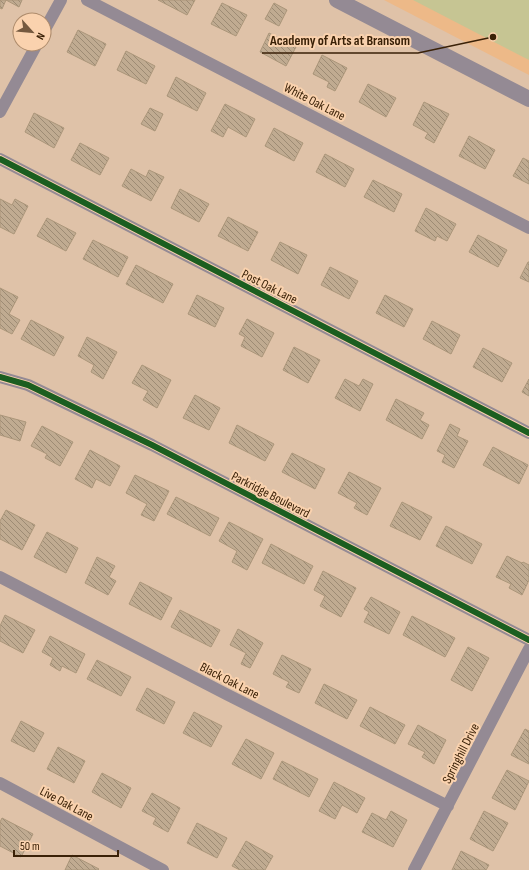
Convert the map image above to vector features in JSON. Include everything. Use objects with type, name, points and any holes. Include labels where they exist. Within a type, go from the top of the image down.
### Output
[{"type":"street","points":[[52,16],[61,0]]},
{"type":"street","name":"White Oak Lane","points":[[87,0],[529,228]]},
{"type":"street","points":[[337,0],[529,99]]},
{"type":"street","points":[[0,112],[33,52]]},
{"type":"street","name":"Post Oak Lane","points":[[0,159],[529,433]]},
{"type":"street","name":"Parkridge Boulevard","points":[[0,377],[28,384],[152,445],[529,640]]},
{"type":"street","name":"Black Oak Lane","points":[[0,577],[226,694],[448,806]]},
{"type":"street","name":"Springhill Drive","points":[[414,870],[529,649]]},
{"type":"street","name":"Live Oak Lane","points":[[0,783],[141,865],[163,870]]},
{"type":"shaded area","points":[[384,0],[529,0],[529,75]]},
{"type":"shaded area","points":[[413,0],[529,0],[529,60]]},
{"type":"building","points":[[0,0],[6,0],[2,9],[0,8]]},
{"type":"building","points":[[6,0],[22,0],[19,7]]},
{"type":"building","points":[[158,0],[195,0],[187,15]]},
{"type":"building","points":[[222,3],[247,15],[236,36],[211,24]]},
{"type":"building","points":[[274,3],[287,10],[279,26],[265,19]]},
{"type":"building","points":[[78,30],[106,44],[95,66],[67,52]]},
{"type":"building","points":[[269,33],[296,47],[286,66],[260,52]]},
{"type":"building","points":[[126,51],[155,66],[146,84],[117,70]]},
{"type":"building","points":[[322,55],[347,68],[335,91],[327,87],[329,82],[313,74]]},
{"type":"building","points":[[176,77],[206,93],[197,111],[167,96]]},
{"type":"building","points":[[368,84],[396,98],[386,117],[359,102]]},
{"type":"building","points":[[424,102],[449,114],[434,143],[425,138],[428,133],[413,125]]},
{"type":"building","points":[[225,104],[255,119],[246,137],[228,127],[223,137],[211,131]]},
{"type":"building","points":[[150,108],[163,114],[155,131],[141,124]]},
{"type":"building","points":[[34,113],[64,128],[54,148],[25,132]]},
{"type":"building","points":[[274,128],[303,143],[294,161],[265,146]]},
{"type":"building","points":[[469,136],[495,150],[485,169],[459,156]]},
{"type":"building","points":[[80,143],[109,158],[100,175],[71,160]]},
{"type":"building","points":[[325,154],[354,169],[345,187],[316,172]]},
{"type":"building","points":[[523,158],[529,161],[529,184],[513,176]]},
{"type":"building","points":[[131,169],[146,177],[149,170],[164,177],[151,201],[122,186]]},
{"type":"building","points":[[373,180],[402,194],[394,212],[364,197]]},
{"type":"building","points":[[180,189],[209,204],[199,222],[171,208]]},
{"type":"building","points":[[0,199],[12,205],[15,199],[28,206],[14,234],[0,227]]},
{"type":"building","points":[[426,208],[456,224],[447,241],[437,236],[435,241],[415,231]]},
{"type":"building","points":[[228,217],[258,232],[248,251],[218,236]]},
{"type":"building","points":[[47,218],[76,233],[66,251],[37,236]]},
{"type":"building","points":[[478,235],[507,250],[498,267],[469,252]]},
{"type":"building","points":[[93,240],[128,257],[118,277],[83,259]]},
{"type":"building","points":[[280,242],[307,255],[298,274],[271,260]]},
{"type":"building","points":[[529,262],[529,282],[520,278]]},
{"type":"building","points":[[136,265],[173,284],[163,303],[126,284]]},
{"type":"building","points":[[330,267],[358,281],[349,299],[321,285]]},
{"type":"building","points":[[0,288],[18,297],[9,314],[20,320],[12,334],[0,328]]},
{"type":"building","points":[[197,295],[224,308],[215,327],[188,314]]},
{"type":"building","points":[[385,295],[413,309],[404,327],[376,313]]},
{"type":"building","points":[[247,319],[274,333],[262,357],[241,346],[245,337],[239,334]]},
{"type":"building","points":[[31,320],[64,337],[54,356],[21,339]]},
{"type":"building","points":[[432,321],[460,335],[451,354],[423,339]]},
{"type":"building","points":[[87,337],[117,352],[103,379],[91,372],[94,365],[78,356]]},
{"type":"building","points":[[294,347],[320,360],[308,383],[283,370]]},
{"type":"building","points":[[483,348],[512,363],[502,382],[473,367]]},
{"type":"building","points":[[142,365],[171,380],[157,408],[143,400],[148,391],[132,383]]},
{"type":"building","points":[[345,379],[359,386],[363,379],[373,384],[360,411],[335,398]]},
{"type":"building","points":[[529,379],[529,396],[522,392]]},
{"type":"building","points":[[195,395],[220,408],[209,430],[183,418]]},
{"type":"building","points":[[396,399],[424,413],[420,420],[429,425],[422,439],[386,420]]},
{"type":"building","points":[[0,415],[26,422],[20,441],[0,435]]},
{"type":"building","points":[[450,424],[460,429],[457,436],[468,441],[454,468],[442,462],[445,455],[437,451]]},
{"type":"building","points":[[237,425],[274,444],[265,461],[229,443]]},
{"type":"building","points":[[42,426],[73,442],[60,466],[45,458],[47,454],[31,446]]},
{"type":"building","points":[[493,447],[528,465],[519,484],[483,465]]},
{"type":"building","points":[[90,450],[120,466],[110,486],[96,479],[92,488],[75,479]]},
{"type":"building","points":[[292,453],[325,469],[315,489],[282,472]]},
{"type":"building","points":[[349,472],[381,488],[367,515],[354,508],[357,503],[338,493]]},
{"type":"building","points":[[135,475],[169,491],[154,521],[141,515],[147,504],[126,493]]},
{"type":"building","points":[[176,497],[219,518],[210,536],[167,514]]},
{"type":"building","points":[[402,502],[432,517],[420,540],[390,526]]},
{"type":"building","points":[[6,510],[35,525],[22,550],[0,539],[0,521]]},
{"type":"building","points":[[229,522],[263,539],[247,570],[232,562],[237,551],[219,541]]},
{"type":"building","points":[[446,526],[482,544],[472,564],[436,546]]},
{"type":"building","points":[[47,532],[78,548],[66,573],[34,557]]},
{"type":"building","points":[[271,544],[313,566],[304,584],[262,563]]},
{"type":"building","points":[[507,556],[529,565],[529,580],[522,595],[509,588],[511,584],[496,577]]},
{"type":"building","points":[[97,557],[115,566],[109,577],[116,581],[108,595],[85,583]]},
{"type":"building","points":[[323,571],[356,588],[341,617],[320,606],[325,596],[314,590]]},
{"type":"building","points":[[140,582],[172,598],[161,620],[129,604]]},
{"type":"building","points":[[371,597],[400,612],[389,634],[364,622],[369,612],[364,609]]},
{"type":"building","points":[[180,610],[220,630],[211,647],[171,627]]},
{"type":"building","points":[[5,615],[35,630],[23,653],[0,641],[0,626]]},
{"type":"building","points":[[412,616],[455,638],[445,657],[403,635]]},
{"type":"building","points":[[238,629],[263,643],[250,668],[241,664],[246,653],[230,645]]},
{"type":"building","points":[[50,636],[85,654],[76,673],[62,666],[60,671],[50,665],[53,658],[42,652]]},
{"type":"building","points":[[468,647],[489,658],[472,691],[451,680]]},
{"type":"building","points":[[282,655],[311,669],[299,693],[286,687],[289,682],[273,674]]},
{"type":"building","points":[[97,660],[131,677],[121,696],[87,679]]},
{"type":"building","points":[[324,684],[357,700],[347,719],[315,703]]},
{"type":"building","points":[[147,688],[175,702],[164,724],[136,710]]},
{"type":"building","points":[[370,707],[405,725],[395,744],[360,726]]},
{"type":"building","points":[[194,712],[222,726],[211,747],[183,733]]},
{"type":"building","points":[[21,721],[44,733],[34,752],[11,741]]},
{"type":"building","points":[[418,725],[446,740],[434,764],[422,757],[425,752],[408,744]]},
{"type":"building","points":[[525,729],[529,731],[529,764],[511,755]]},
{"type":"building","points":[[246,739],[274,753],[261,779],[232,764]]},
{"type":"building","points":[[58,747],[85,761],[74,783],[47,769]]},
{"type":"building","points":[[282,761],[318,779],[309,797],[273,779]]},
{"type":"building","points":[[507,770],[529,781],[515,810],[492,798]]},
{"type":"building","points":[[102,773],[131,788],[121,808],[92,792]]},
{"type":"building","points":[[334,782],[365,798],[357,813],[342,805],[335,819],[319,811]]},
{"type":"building","points":[[152,793],[180,808],[168,832],[153,824],[156,818],[142,811]]},
{"type":"building","points":[[391,811],[407,820],[393,847],[362,832],[372,813],[386,820]]},
{"type":"building","points":[[484,811],[508,823],[493,851],[470,839]]},
{"type":"building","points":[[2,818],[33,834],[21,857],[0,846],[0,822]]},
{"type":"building","points":[[197,823],[227,838],[217,858],[187,843]]},
{"type":"building","points":[[246,841],[273,856],[265,870],[240,870],[232,866]]},
{"type":"building","points":[[461,851],[489,865],[486,870],[452,870]]},
{"type":"building","points":[[72,855],[99,869],[65,870]]},
{"type":"cycle path","points":[[0,159],[529,433]]},
{"type":"cycle path","points":[[0,377],[28,385],[152,445],[529,640]]},
{"type":"place","name":"Academy of Arts at Bransom","points":[[493,37]]}]
